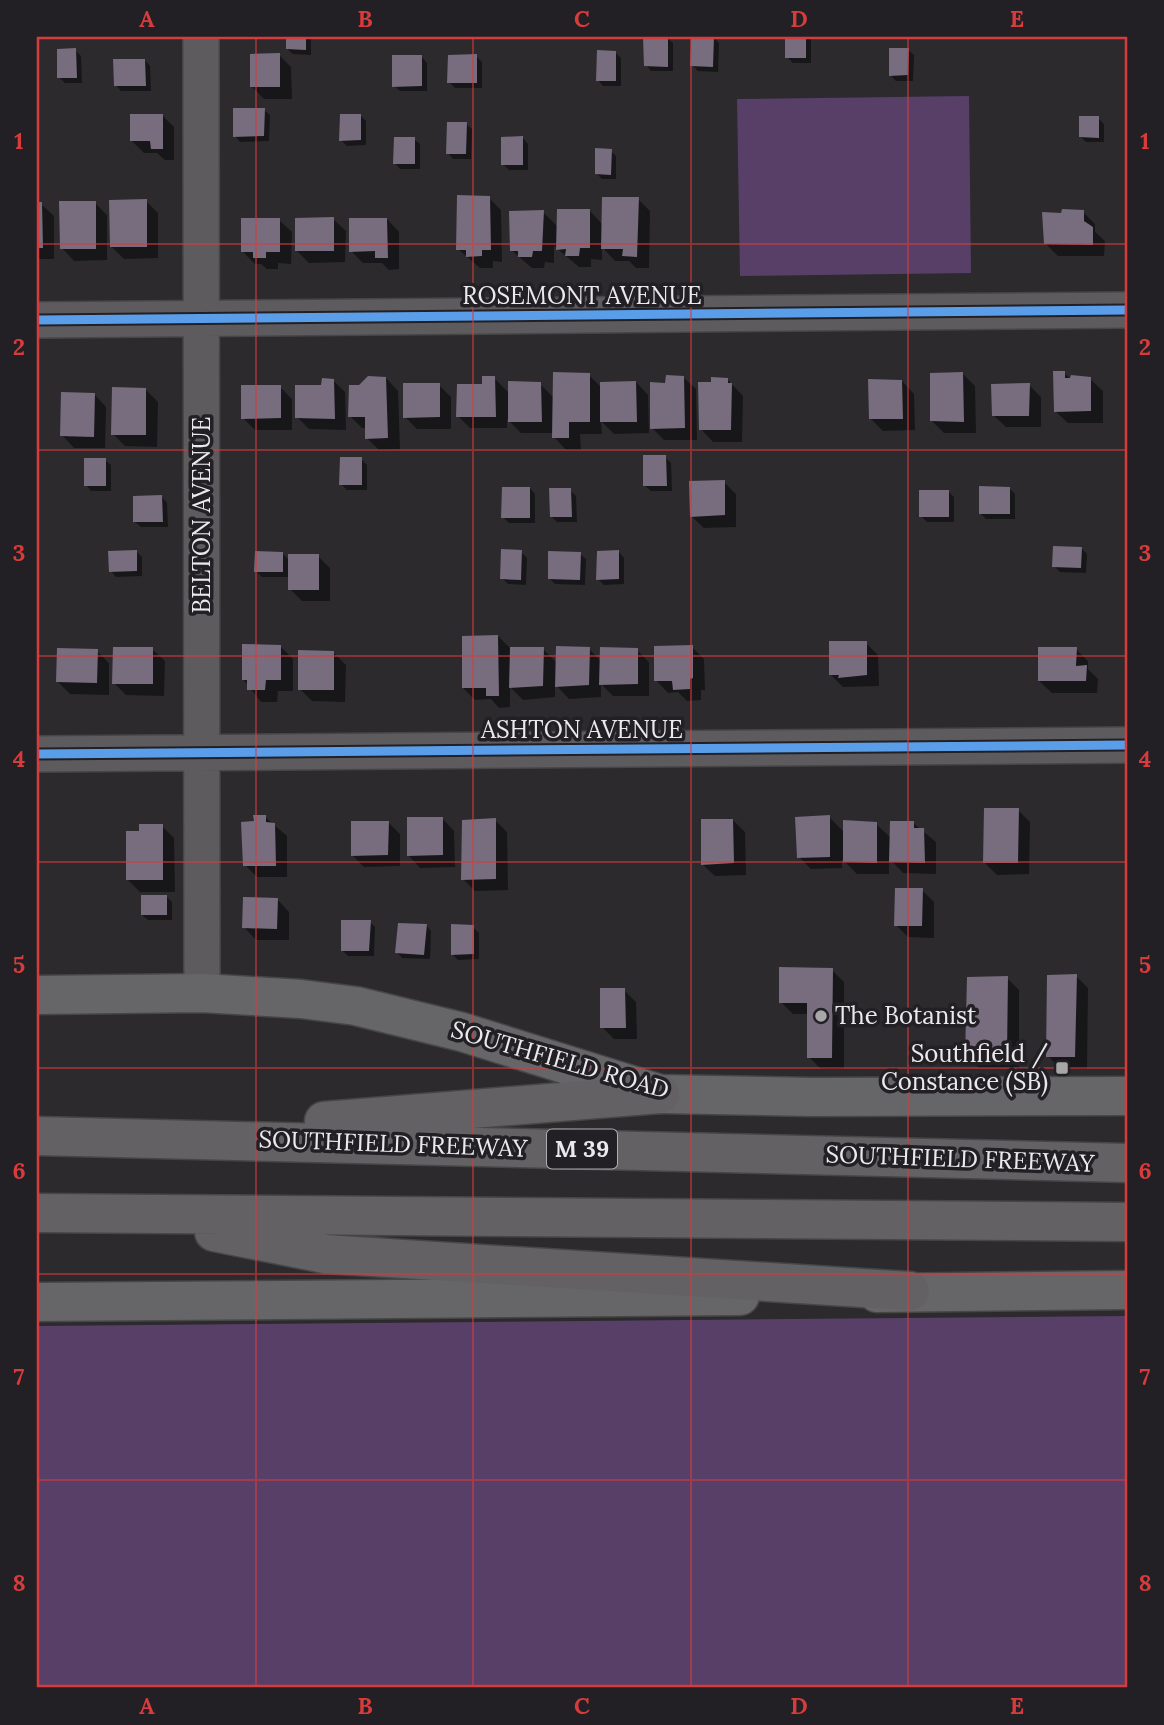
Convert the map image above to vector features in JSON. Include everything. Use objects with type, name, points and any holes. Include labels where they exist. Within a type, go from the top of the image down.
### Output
[{"type":"highway","points":[[127,1137],[660,1094]]},
{"type":"highway","name":"SOUTHFIELD FREEWAY","points":[[37,1136],[1127,1163]]},
{"type":"highway","points":[[37,1213],[1127,1222]]},
{"type":"highway","points":[[126,1215],[326,1254],[911,1292]]},
{"type":"main road","name":"SOUTHFIELD ROAD","points":[[37,995],[202,993],[301,999],[405,1016],[660,1094],[812,1097],[1127,1096]]},
{"type":"main road","points":[[37,1302],[1127,1290]]},
{"type":"street","name":"BELTON AVENUE","points":[[201,37],[202,993]]},
{"type":"street","name":"ROSEMONT AVENUE","points":[[37,320],[1127,310]]},
{"type":"street","name":"ASHTON AVENUE","points":[[37,754],[1127,745]]},
{"type":"shaded area","points":[[969,96],[971,273],[740,276],[737,99]]},
{"type":"shaded area","points":[[1127,1316],[1127,1688],[37,1688],[37,1326]]},
{"type":"building","points":[[286,37],[306,37],[306,50],[286,49]]},
{"type":"building","points":[[643,37],[668,37],[668,67],[644,66]]},
{"type":"building","points":[[691,37],[714,37],[713,67],[690,66]]},
{"type":"building","points":[[785,37],[806,37],[806,58],[785,58]]},
{"type":"building","points":[[76,48],[77,78],[57,78],[57,49]]},
{"type":"building","points":[[889,48],[909,48],[908,75],[889,76]]},
{"type":"building","points":[[597,50],[616,51],[616,81],[596,81]]},
{"type":"building","points":[[280,53],[280,87],[250,87],[250,54]]},
{"type":"building","points":[[477,54],[477,83],[447,83],[448,55]]},
{"type":"building","points":[[392,55],[422,55],[422,86],[392,87]]},
{"type":"building","points":[[113,59],[145,59],[146,86],[114,86]]},
{"type":"building","points":[[233,108],[265,108],[264,136],[233,137]]},
{"type":"building","points":[[130,114],[163,114],[163,149],[151,149],[150,141],[130,141]]},
{"type":"building","points":[[340,114],[361,114],[361,140],[339,141]]},
{"type":"building","points":[[1079,116],[1099,116],[1099,138],[1079,137]]},
{"type":"building","points":[[447,122],[467,122],[466,154],[446,154]]},
{"type":"building","points":[[523,136],[523,165],[501,165],[501,137]]},
{"type":"building","points":[[394,137],[415,137],[415,164],[393,164]]},
{"type":"building","points":[[595,148],[612,149],[611,175],[595,174]]},
{"type":"building","points":[[457,195],[490,196],[491,250],[482,250],[482,256],[466,257],[466,250],[456,250]]},
{"type":"building","points":[[602,197],[639,197],[637,257],[622,256],[623,249],[601,249]]},
{"type":"building","points":[[147,199],[147,247],[110,247],[109,200]]},
{"type":"building","points":[[59,201],[96,201],[96,249],[60,249]]},
{"type":"building","points":[[37,202],[42,202],[43,248],[37,248]]},
{"type":"building","points":[[557,209],[590,209],[590,248],[580,248],[579,256],[565,256],[566,249],[556,250]]},
{"type":"building","points":[[1062,209],[1084,210],[1084,221],[1093,227],[1093,245],[1044,244],[1042,212],[1061,213]]},
{"type":"building","points":[[544,210],[542,251],[533,251],[532,257],[518,257],[518,251],[510,251],[509,211]]},
{"type":"building","points":[[334,217],[334,251],[295,251],[295,218]]},
{"type":"building","points":[[241,218],[280,218],[280,252],[266,252],[266,258],[253,258],[253,252],[241,252]]},
{"type":"building","points":[[349,218],[387,218],[388,258],[375,258],[375,251],[349,252]]},
{"type":"building","points":[[1053,371],[1065,371],[1065,378],[1070,378],[1071,375],[1091,377],[1091,411],[1054,412]]},
{"type":"building","points":[[553,372],[590,373],[590,422],[569,422],[569,438],[552,438]]},
{"type":"building","points":[[963,372],[964,422],[930,421],[930,373]]},
{"type":"building","points":[[666,375],[684,376],[685,428],[650,429],[650,382],[665,383]]},
{"type":"building","points":[[368,376],[386,377],[388,438],[365,439],[365,417],[348,417],[349,385],[359,385]]},
{"type":"building","points":[[482,376],[495,376],[496,417],[456,417],[457,384],[482,384]]},
{"type":"building","points":[[711,377],[728,378],[728,383],[732,383],[731,430],[699,430],[698,382],[711,382]]},
{"type":"building","points":[[322,378],[334,379],[335,419],[295,418],[295,385],[321,385]]},
{"type":"building","points":[[868,379],[902,380],[903,419],[869,419]]},
{"type":"building","points":[[508,381],[541,382],[542,422],[508,422]]},
{"type":"building","points":[[636,381],[637,422],[600,422],[600,382]]},
{"type":"building","points":[[403,383],[440,383],[440,417],[403,418]]},
{"type":"building","points":[[1030,383],[1029,416],[992,416],[991,384]]},
{"type":"building","points":[[241,385],[281,385],[281,418],[241,419]]},
{"type":"building","points":[[112,387],[146,388],[146,435],[111,435]]},
{"type":"building","points":[[61,392],[95,393],[94,437],[60,436]]},
{"type":"building","points":[[643,455],[666,455],[667,486],[643,486]]},
{"type":"building","points":[[340,457],[362,457],[362,485],[339,485]]},
{"type":"building","points":[[84,458],[106,458],[106,486],[84,486]]},
{"type":"building","points":[[725,480],[725,515],[690,517],[689,481]]},
{"type":"building","points":[[979,486],[1010,487],[1010,514],[979,514]]},
{"type":"building","points":[[502,487],[530,487],[530,518],[501,518]]},
{"type":"building","points":[[549,488],[571,488],[572,517],[550,517]]},
{"type":"building","points":[[919,490],[949,490],[949,517],[919,517]]},
{"type":"building","points":[[162,495],[163,522],[133,522],[133,496]]},
{"type":"building","points":[[1053,546],[1082,547],[1081,568],[1052,567]]},
{"type":"building","points":[[501,549],[522,550],[521,580],[500,579]]},
{"type":"building","points":[[137,550],[137,571],[109,572],[108,551]]},
{"type":"building","points":[[619,550],[619,579],[596,580],[597,551]]},
{"type":"building","points":[[255,551],[283,552],[283,572],[254,572]]},
{"type":"building","points":[[548,551],[581,552],[580,580],[548,579]]},
{"type":"building","points":[[288,554],[319,554],[319,590],[288,590]]},
{"type":"building","points":[[498,635],[499,696],[486,696],[486,688],[462,688],[462,636]]},
{"type":"building","points":[[829,641],[867,641],[867,675],[838,678],[839,675],[829,675]]},
{"type":"building","points":[[242,644],[281,645],[281,680],[266,680],[265,690],[247,690],[247,680],[242,680]]},
{"type":"building","points":[[693,645],[693,678],[690,679],[690,689],[673,690],[672,681],[654,681],[654,646]]},
{"type":"building","points":[[556,646],[590,647],[589,685],[555,687]]},
{"type":"building","points":[[113,647],[153,647],[153,684],[112,684]]},
{"type":"building","points":[[510,647],[544,647],[543,686],[509,688]]},
{"type":"building","points":[[600,647],[638,648],[638,684],[599,685]]},
{"type":"building","points":[[1038,647],[1077,647],[1076,666],[1087,665],[1086,681],[1038,681]]},
{"type":"building","points":[[57,648],[98,649],[97,683],[56,682]]},
{"type":"building","points":[[298,650],[334,651],[334,690],[298,690]]},
{"type":"building","points":[[984,808],[1019,808],[1018,863],[983,863]]},
{"type":"building","points":[[253,815],[266,815],[266,822],[275,823],[276,866],[243,866],[241,822],[254,821]]},
{"type":"building","points":[[830,815],[830,857],[797,858],[795,817]]},
{"type":"building","points":[[407,817],[443,817],[443,855],[407,856]]},
{"type":"building","points":[[496,818],[496,879],[461,880],[462,820]]},
{"type":"building","points":[[701,819],[733,819],[734,863],[701,865]]},
{"type":"building","points":[[843,820],[877,822],[877,863],[843,862]]},
{"type":"building","points":[[351,821],[389,821],[388,855],[351,856]]},
{"type":"building","points":[[890,821],[914,821],[914,828],[924,828],[925,863],[889,862]]},
{"type":"building","points":[[139,824],[163,824],[163,880],[126,880],[126,831],[139,831]]},
{"type":"building","points":[[895,888],[923,888],[922,926],[894,926]]},
{"type":"building","points":[[141,895],[167,895],[167,915],[141,915]]},
{"type":"building","points":[[243,897],[278,898],[277,929],[242,928]]},
{"type":"building","points":[[341,920],[371,920],[369,951],[341,951]]},
{"type":"building","points":[[398,923],[427,924],[424,955],[395,953]]},
{"type":"building","points":[[451,924],[474,925],[474,954],[451,955]]},
{"type":"building","points":[[779,967],[833,968],[832,1058],[807,1058],[807,1003],[779,1003]]},
{"type":"building","points":[[1077,974],[1075,1057],[1046,1057],[1047,975]]},
{"type":"building","points":[[1008,976],[1007,1057],[965,1057],[967,977]]},
{"type":"building","points":[[600,988],[625,988],[626,1028],[600,1028]]},
{"type":"cycle path","points":[[37,320],[1127,310]]},
{"type":"cycle path","points":[[37,754],[1127,745]]},
{"type":"place","name":"The Botanist","points":[[821,1016]]},
{"type":"place","name":"Southfield / Constance (SB)","points":[[1062,1068]]}]
